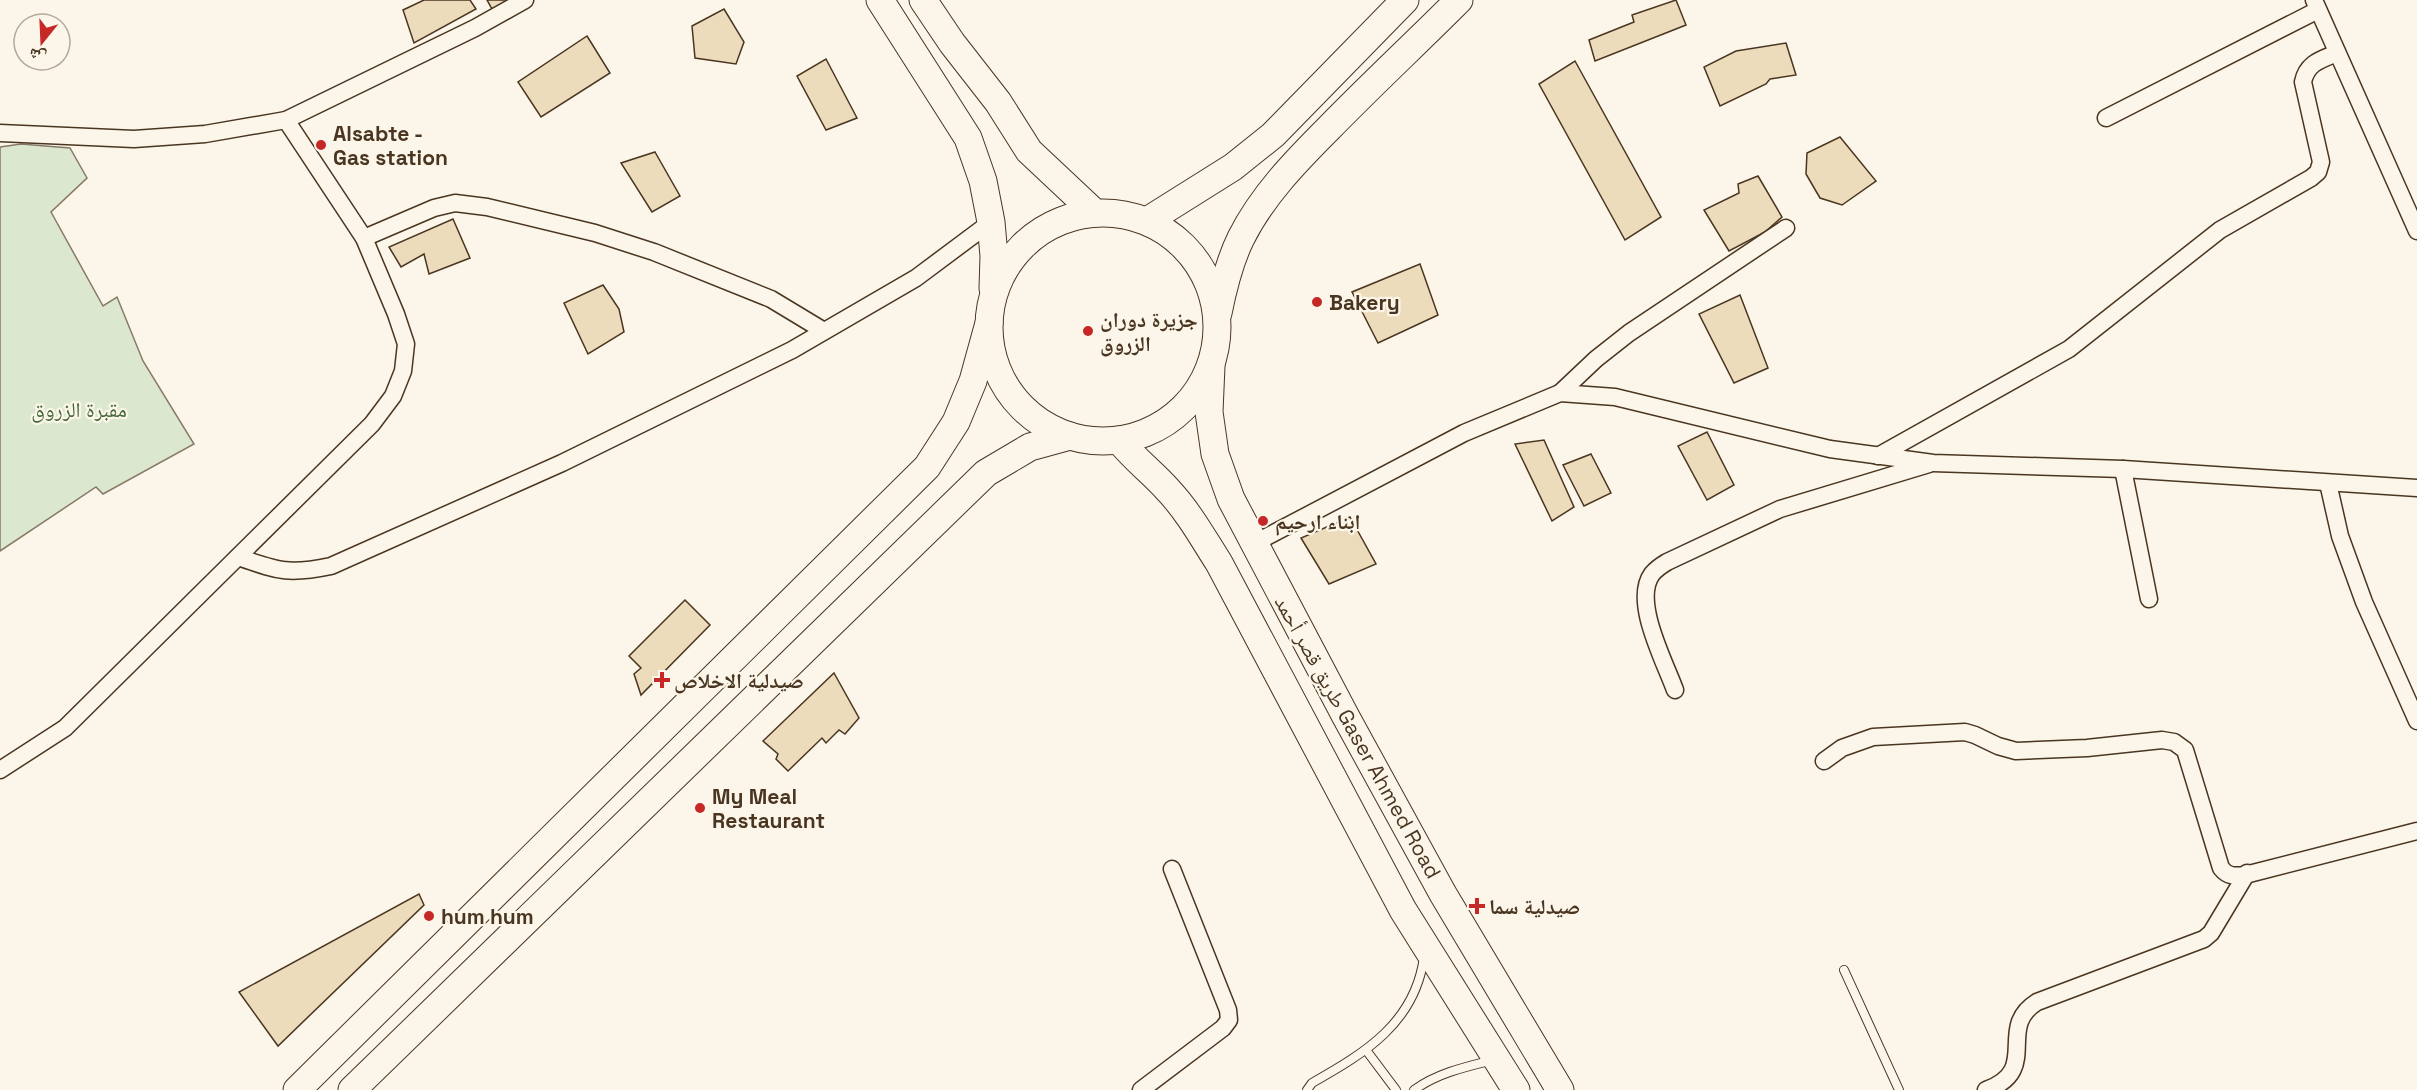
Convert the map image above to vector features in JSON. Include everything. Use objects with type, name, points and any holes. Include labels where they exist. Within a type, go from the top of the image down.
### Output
[{"type":"main road","points":[[880,0],[968,138],[983,181],[991,222],[994,256],[991,347],[998,371],[1010,393],[1026,411],[1047,426],[1070,436],[1094,441],[1119,440],[1143,434],[1166,423],[1185,407],[1200,388],[1211,366],[1217,342],[1218,317],[1225,279],[1240,239],[1264,198],[1310,147],[1459,0]]},
{"type":"main road","points":[[922,0],[998,102],[1029,151],[1095,213]]},
{"type":"main road","points":[[1147,222],[1233,167],[1273,135],[1405,0]]},
{"type":"main road","points":[[297,1090],[927,467],[956,422],[973,381],[991,310],[1007,265],[1030,239],[1060,221],[1095,213],[1130,216],[1147,222],[1166,231],[1196,260],[1210,287],[1218,317]]},
{"type":"main road","name":"طريق قصر أحمد Gaser Ahmed Road","points":[[1211,366],[1209,412],[1215,454],[1231,499],[1253,544],[1443,894],[1560,1090]]},
{"type":"main road","points":[[352,1090],[986,473],[1030,447],[1070,436]]},
{"type":"main road","name":"طريق قصر أحمد Gaser Ahmed Road","points":[[1119,440],[1133,458],[1168,489],[1195,524],[1219,563],[1403,910],[1504,1079]]},
{"type":"street","points":[[0,133],[134,139],[204,134],[286,120],[475,28],[525,0]]},
{"type":"street","points":[[2106,118],[2316,5],[2417,231]]},
{"type":"street","points":[[1878,456],[2069,349],[2220,230],[2318,172],[2321,162],[2303,82],[2310,65],[2337,53]]},
{"type":"street","points":[[0,770],[65,728],[372,424],[393,396],[403,371],[406,344],[396,314],[364,238],[286,120]]},
{"type":"street","points":[[364,238],[434,208],[455,203],[487,207],[584,230],[654,252],[771,299],[824,332]]},
{"type":"street","points":[[238,557],[293,572],[331,566],[562,463],[792,350],[915,278],[991,222]]},
{"type":"street","points":[[1253,544],[1464,433],[1560,393],[1596,359],[1629,333],[1786,228]]},
{"type":"street","points":[[1560,393],[1615,397],[1830,449],[1933,463],[2123,469],[2417,488]]},
{"type":"street","points":[[1675,690],[1645,608],[1646,590],[1652,574],[1667,562],[1780,509],[1933,463]]},
{"type":"street","points":[[2123,469],[2149,598]]},
{"type":"street","points":[[2328,483],[2344,547],[2364,602],[2417,721]]},
{"type":"street","points":[[1824,761],[1842,748],[1873,737],[1949,733],[1975,735],[1998,746],[2016,751],[2087,748],[2162,740],[2174,742],[2185,750],[2221,868],[2225,874],[2231,876],[2417,831]]},
{"type":"street","points":[[1141,1090],[1224,1028],[1229,1020],[1228,1010],[1172,869]]},
{"type":"street","points":[[1986,1090],[2013,1083],[2020,1019],[2026,1009],[2037,1002],[2204,939],[2211,933],[2247,873]]},
{"type":"lane","points":[[1307,1090],[1312,1083],[1366,1050],[1400,1019],[1414,997],[1422,970],[1425,948]]},
{"type":"lane","points":[[1844,970],[1899,1090]]},
{"type":"lane","points":[[1366,1050],[1396,1090]]},
{"type":"lane","points":[[1414,1090],[1429,1080],[1464,1067],[1504,1079]]},
{"type":"green space","name":"مقبرة الزروق","points":[[21,144],[70,148],[87,178],[51,212],[103,306],[117,297],[143,361],[194,444],[103,494],[96,487],[0,551],[0,147]]},
{"type":"building","points":[[424,0],[470,0],[476,9],[414,43],[403,10]]},
{"type":"building","points":[[487,0],[509,0],[492,9]]},
{"type":"building","points":[[1676,0],[1686,25],[1595,61],[1589,40],[1634,22],[1632,15]]},
{"type":"building","points":[[724,9],[744,42],[736,64],[695,58],[692,26]]},
{"type":"building","points":[[587,36],[610,73],[541,117],[518,82]]},
{"type":"building","points":[[1786,43],[1796,75],[1770,79],[1766,84],[1720,106],[1704,67],[1736,51]]},
{"type":"building","points":[[826,59],[857,118],[826,130],[797,76]]},
{"type":"building","points":[[1575,61],[1661,217],[1625,240],[1539,84]]},
{"type":"building","points":[[1840,137],[1876,181],[1842,205],[1820,198],[1806,174],[1807,153]]},
{"type":"building","points":[[655,152],[680,196],[652,212],[621,163]]},
{"type":"building","points":[[1758,176],[1782,217],[1765,232],[1729,251],[1704,210],[1739,193],[1738,184]]},
{"type":"building","points":[[453,219],[470,258],[429,274],[424,254],[401,267],[389,247]]},
{"type":"building","points":[[1420,264],[1438,315],[1378,343],[1352,292]]},
{"type":"building","points":[[603,285],[619,309],[624,332],[588,354],[564,303]]},
{"type":"building","points":[[1740,295],[1768,368],[1734,383],[1699,314]]},
{"type":"building","points":[[1707,432],[1734,485],[1707,500],[1678,446]]},
{"type":"building","points":[[1544,440],[1574,507],[1552,521],[1515,444]]},
{"type":"building","points":[[1591,454],[1611,493],[1584,506],[1563,465]]},
{"type":"building","points":[[1350,517],[1376,564],[1329,584],[1301,538]]},
{"type":"building","points":[[685,600],[710,625],[641,695],[634,674],[641,668],[629,656]]},
{"type":"building","points":[[834,673],[859,718],[845,734],[839,730],[826,743],[822,738],[788,771],[776,759],[778,754],[763,741]]},
{"type":"building","points":[[419,894],[424,905],[278,1046],[239,992]]},
{"type":"place","name":"Alsabte - Gas station","points":[[321,145]]},
{"type":"place","name":"Bakery","points":[[1317,302]]},
{"type":"place","name":"جزيرة دوران الزروق","points":[[1088,331]]},
{"type":"place","name":"ابناء ارحيم","points":[[1263,521]]},
{"type":"place","name":"صيدلية الاخلاص","points":[[662,680]]},
{"type":"place","name":"My Meal Restaurant","points":[[700,808]]},
{"type":"place","name":"صيدلية سما","points":[[1477,906]]},
{"type":"place","name":"hum hum","points":[[429,916]]}]
